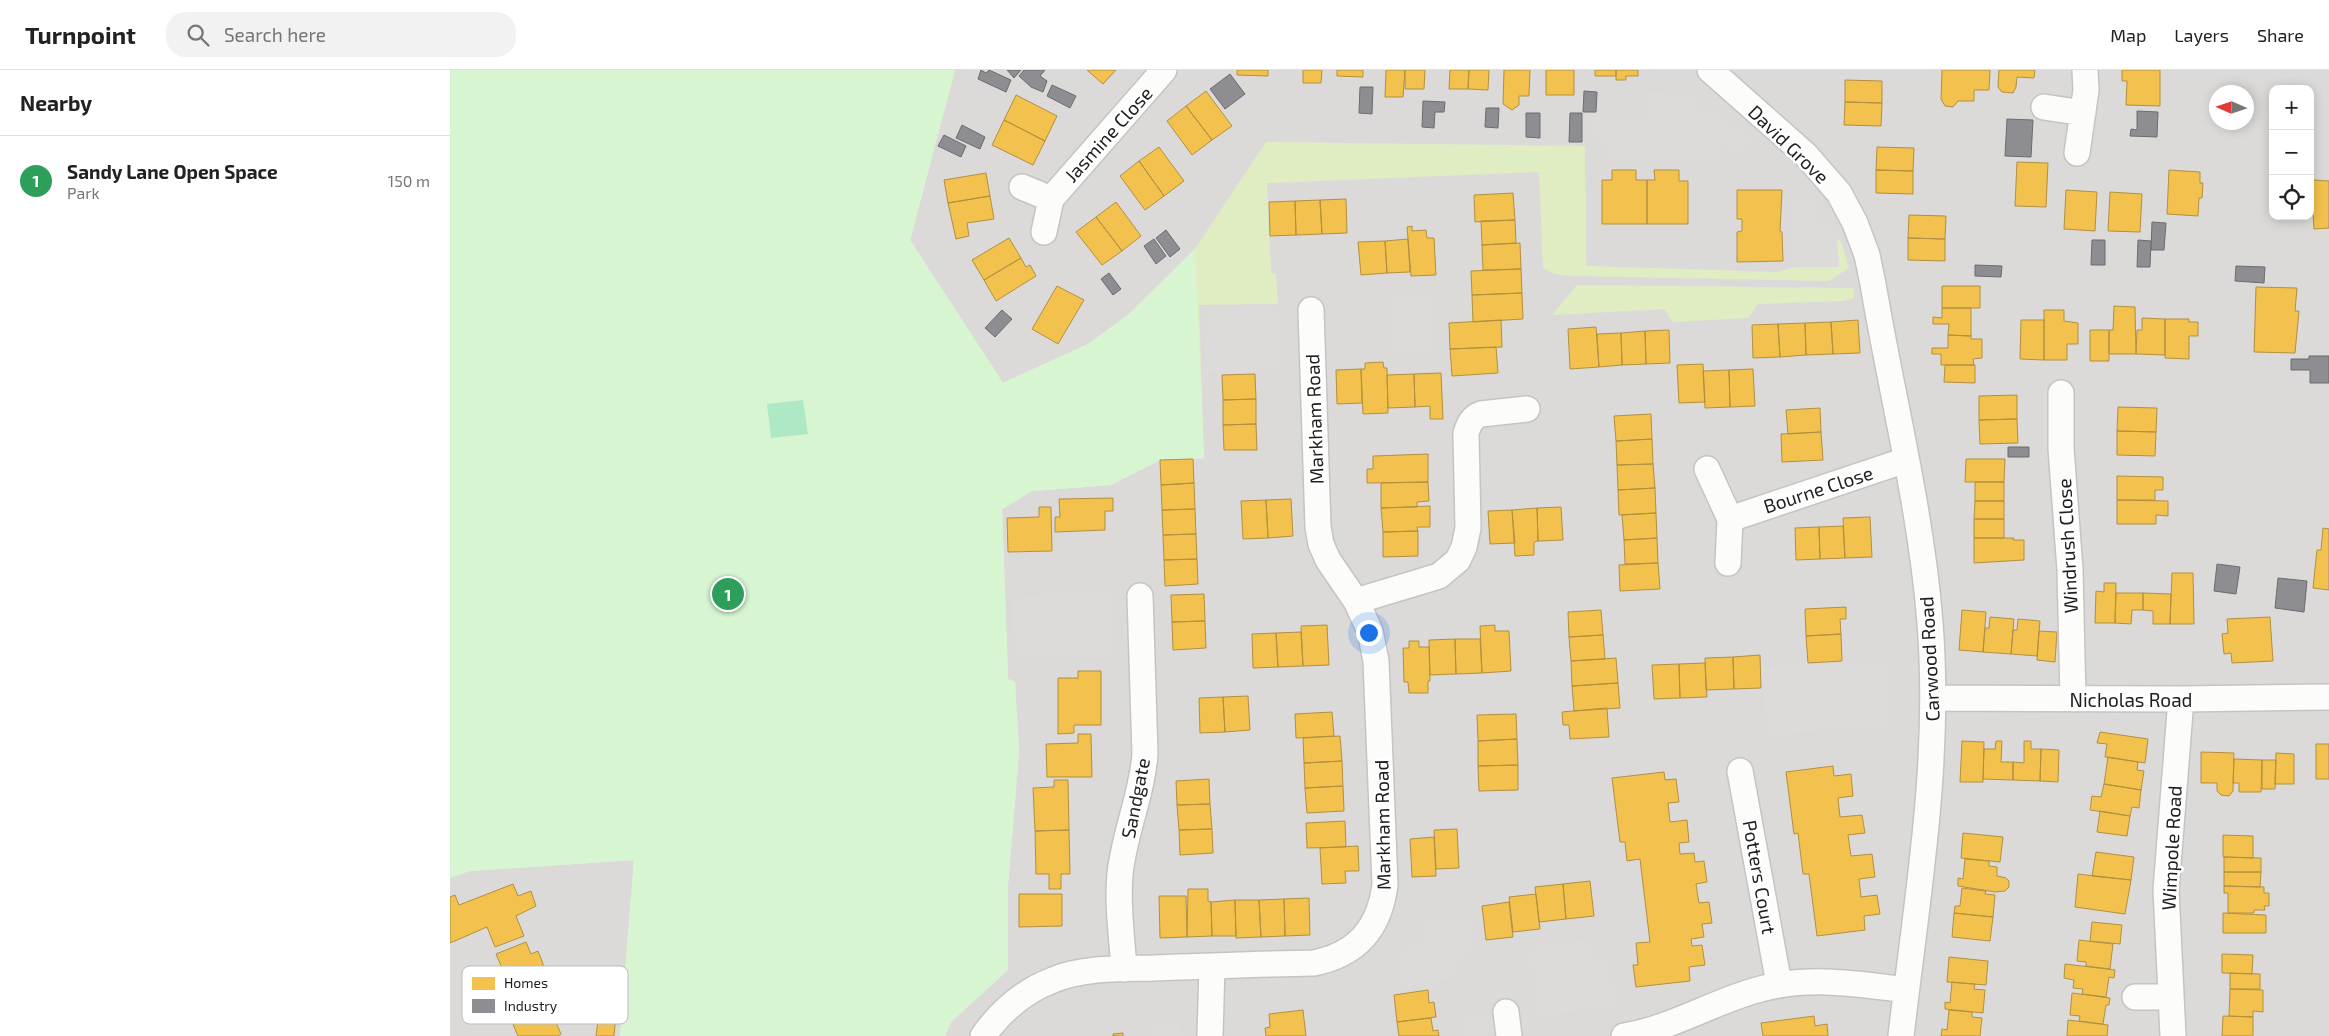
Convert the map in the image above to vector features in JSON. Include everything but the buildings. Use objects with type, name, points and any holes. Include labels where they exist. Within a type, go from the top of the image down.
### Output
[{"type":"street","name":"Jasmine Close","points":[[1044,232],[1051,199],[1164,70]]},
{"type":"street","name":"David Grove","points":[[1710,70],[1805,154],[1839,193],[1864,247],[1873,284]]},
{"type":"street","points":[[2077,153],[2083,113],[2085,70]]},
{"type":"street","points":[[2044,107],[2083,113]]},
{"type":"street","name":"Jasmine Close","points":[[1022,187],[1051,199]]},
{"type":"street","name":"Carwood Road","points":[[1873,284],[1918,523],[1930,622],[1933,698],[1933,738],[1922,884],[1901,1036]]},
{"type":"street","name":"Markham Road","points":[[983,1036],[994,1020],[1012,1004],[1039,986],[1074,974],[1124,969],[1314,963],[1329,960],[1344,953],[1359,942],[1373,926],[1382,904],[1385,884],[1376,661],[1370,631],[1356,601],[1328,560],[1321,544],[1318,527],[1311,310]]},
{"type":"street","name":"Windrush Close","points":[[2061,393],[2062,448],[2070,570],[2073,698]]},
{"type":"street","points":[[1356,601],[1439,576],[1458,560],[1464,547],[1468,528],[1466,433],[1469,424],[1475,416],[1481,414],[1528,409]]},
{"type":"street","name":"Bourne Close","points":[[1730,519],[1906,460]]},
{"type":"street","points":[[1707,469],[1730,519],[1728,562]]},
{"type":"street","name":"Sandgate","points":[[1124,969],[1120,912],[1120,873],[1143,780],[1145,754],[1140,596]]},
{"type":"street","name":"Nicholas Road","points":[[1933,698],[2181,700],[2329,697]]},
{"type":"street","name":"Wimpole Road","points":[[2173,1036],[2166,890],[2181,700]]},
{"type":"street","name":"Potters Court","points":[[1740,771],[1779,984]]},
{"type":"street","points":[[1210,1036],[1212,966]]},
{"type":"street","points":[[1624,1036],[1655,1027],[1750,992],[1779,984],[1839,982],[1906,990]]},
{"type":"street","points":[[2135,997],[2170,997]]},
{"type":"shaded area","points":[[955,70],[2329,70],[2329,1036],[945,1036],[951,1022],[1008,970],[1008,885],[1019,752],[1015,682],[1008,679],[1002,509],[1032,491],[1111,485],[1160,460],[1204,458],[1195,249],[1128,315],[1088,344],[1003,383],[910,240]]},
{"type":"shaded area","points":[[1647,92],[1693,94],[1693,113],[1711,112],[1714,107],[1752,143],[1738,155],[1722,141],[1722,162],[1608,162],[1608,141],[1595,141],[1595,117],[1647,117]]},
{"type":"shaded area","points":[[1794,201],[1818,201],[1818,221],[1828,221],[1837,239],[1839,267],[1795,267]]},
{"type":"shaded area","points":[[1430,293],[1433,353],[1396,355],[1393,294]]},
{"type":"shaded area","points":[[1277,306],[1278,371],[1206,372],[1205,307]]},
{"type":"shaded area","points":[[1110,593],[1113,656],[1013,658],[1012,597]]},
{"type":"shaded area","points":[[1887,662],[1891,727],[1766,734],[1762,668]]},
{"type":"shaded area","points":[[634,860],[626,966],[462,966],[462,1024],[621,1024],[620,1036],[450,1036],[450,878],[470,871]]},
{"type":"shaded area","points":[[1474,917],[1476,937],[1467,958],[1455,961],[1457,978],[1403,986],[1401,964],[1406,948],[1426,945],[1423,923]]},
{"type":"shaded area","points":[[1590,939],[1594,958],[1609,962],[1615,1005],[1539,1016],[1529,948]]},
{"type":"shaded area","points":[[1484,1014],[1487,1036],[1465,1036],[1462,1017]]},
{"type":"shaded area","points":[[1179,1020],[1181,1036],[1151,1036],[1150,1024]]},
{"type":"green space","points":[[450,70],[955,70],[910,240],[1003,383],[1088,344],[1128,315],[1195,249],[1204,458],[1160,460],[1111,485],[1032,491],[1002,509],[1008,679],[1015,682],[1019,752],[1008,885],[1008,970],[951,1022],[945,1036],[620,1036],[621,1024],[628,1024],[628,966],[626,966],[634,860],[470,871],[450,878]]},
{"type":"green space","points":[[955,70],[910,240],[1003,383],[1088,344],[1128,315],[1164,282],[1195,249],[1266,142],[1585,146],[1586,266],[1777,272],[1795,267],[1839,267],[1837,239],[1841,241],[1849,268],[1829,281],[1573,276],[1555,274],[1543,268],[1539,172],[1267,183],[1271,273],[1276,274],[1278,304],[1199,305],[1204,458],[1160,460],[1111,485],[1032,491],[1002,509],[1008,679],[948,689],[1012,432],[811,324]]},
{"type":"green space","points":[[1577,285],[1853,288],[1854,298],[1843,301],[1758,304],[1748,318],[1673,322],[1664,309],[1552,315]]},
{"type":"green space","points":[[803,400],[808,434],[771,438],[767,404]]},
{"type":"place","name":"Sandy Lane Open Space","points":[[728,594]]}]
